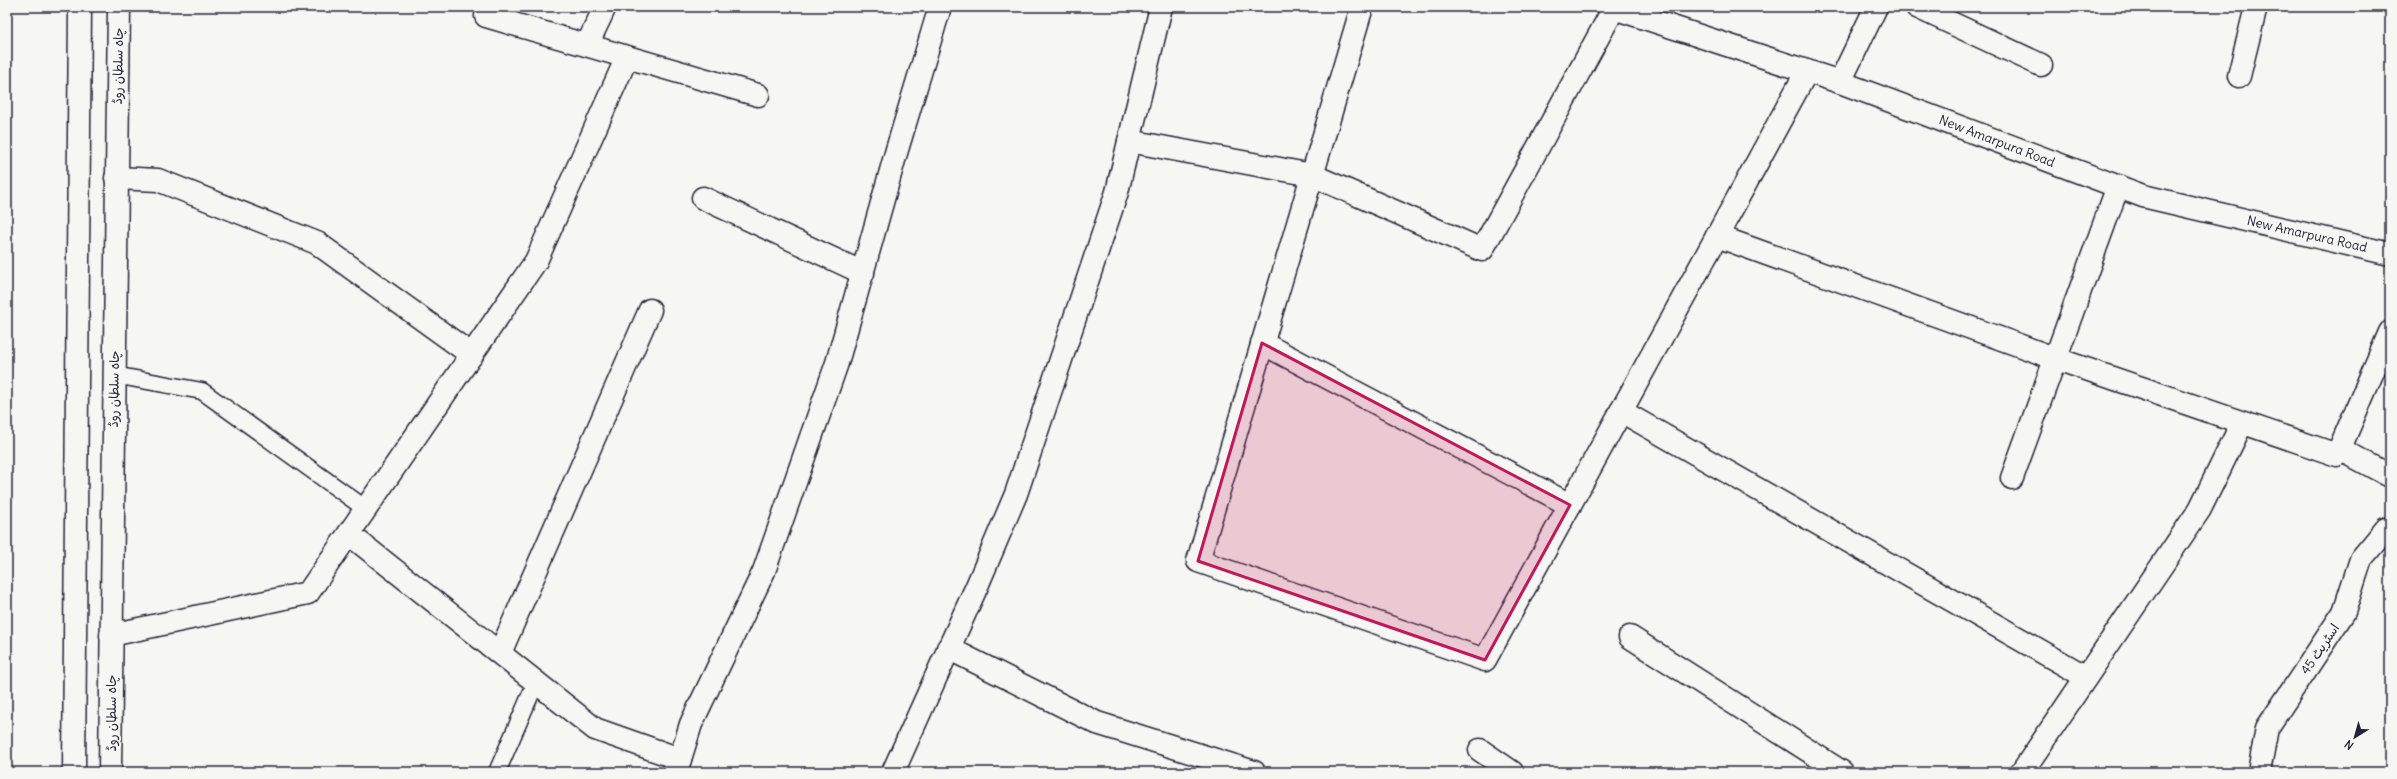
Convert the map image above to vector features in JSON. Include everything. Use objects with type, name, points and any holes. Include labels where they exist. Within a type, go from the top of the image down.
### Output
[{"type":"street","points":[[74,772],[80,7]]},
{"type":"street","name":"چاہ سلطان روڈ","points":[[110,772],[119,7]]},
{"type":"street","points":[[587,45],[605,7]]},
{"type":"street","points":[[349,534],[595,728],[678,765],[691,724],[764,571],[837,363],[896,153],[940,7]]},
{"type":"street","points":[[893,772],[1016,494],[1117,192],[1161,7]]},
{"type":"street","points":[[1362,7],[1198,561],[1485,660],[1807,71]]},
{"type":"street","points":[[1129,141],[1312,175],[1482,250],[1612,7]]},
{"type":"street","name":"New Amarpura Road","points":[[1612,7],[1840,82],[2143,196],[2390,254]]},
{"type":"street","points":[[1840,82],[1876,7]]},
{"type":"street","points":[[1916,7],[2041,65]]},
{"type":"street","points":[[2239,76],[2256,7]]},
{"type":"street","points":[[486,16],[758,95]]},
{"type":"street","points":[[111,635],[308,594],[536,261],[627,56]]},
{"type":"street","points":[[116,178],[158,180],[317,243],[472,355]]},
{"type":"street","points":[[2012,478],[2054,358],[2118,186]]},
{"type":"street","points":[[703,198],[863,273]]},
{"type":"street","points":[[1717,236],[2054,358],[2337,455],[2390,332]]},
{"type":"street","points":[[500,654],[650,310]]},
{"type":"street","points":[[1262,343],[1570,505]]},
{"type":"street","points":[[1621,411],[2086,677]]},
{"type":"street","points":[[2022,772],[2200,509],[2242,423]]},
{"type":"street","points":[[2340,449],[2390,476]]},
{"type":"street","name":"اسٹریٹ 45","points":[[2259,772],[2267,728],[2344,612],[2361,559],[2389,527]]},
{"type":"street","points":[[1630,637],[1842,772]]},
{"type":"street","points":[[948,648],[1097,724],[1254,772]]},
{"type":"street","points":[[1480,750],[1512,772]]},
{"type":"lane","points":[[114,375],[202,391],[366,509]]},
{"type":"lane","points":[[497,772],[536,682]]},
{"type":"highlighted area","points":[[1262,343],[1570,505],[1485,660],[1198,561]]}]
